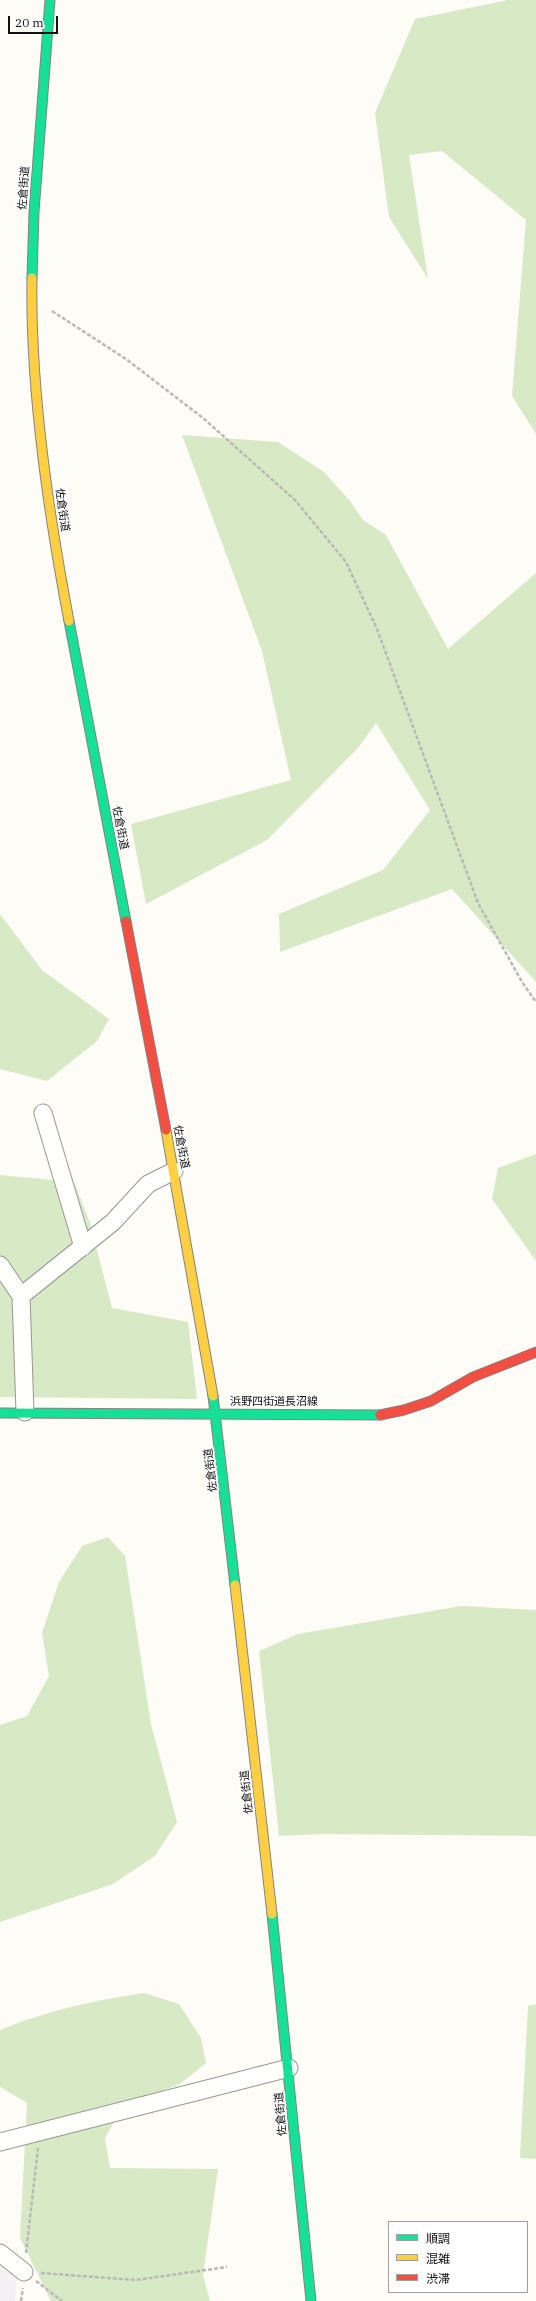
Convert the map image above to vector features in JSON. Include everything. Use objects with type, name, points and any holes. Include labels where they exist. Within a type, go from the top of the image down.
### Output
[{"type":"main road","name":"佐倉街道","points":[[50,0],[34,212],[32,298],[36,388],[56,552],[174,1171],[216,1415],[289,2068],[311,2301]]},
{"type":"main road","name":"浜野四街道長沼線","points":[[0,1413],[184,1412],[216,1415],[255,1413],[379,1415],[404,1410],[431,1401],[474,1377],[536,1352]]},
{"type":"street","points":[[43,1113],[83,1247]]},
{"type":"street","points":[[21,1296],[113,1222],[148,1184],[174,1171]]},
{"type":"street","points":[[0,1265],[21,1296],[25,1412]]},
{"type":"street","points":[[0,2142],[289,2068]]},
{"type":"street","points":[[0,2253],[24,2272]]},
{"type":"path","points":[[32,298],[126,360],[203,418],[295,500],[346,562],[377,629],[478,903],[522,982],[536,1002]]},
{"type":"path","points":[[21,2301],[40,2132]]},
{"type":"path","points":[[24,2272],[136,2280],[227,2266]]},
{"type":"path","points":[[24,2272],[62,2301]]},
{"type":"shaded area","points":[[0,2265],[17,2279],[15,2301],[0,2301]]},
{"type":"green space","points":[[508,0],[536,0],[536,434],[512,396],[526,220],[442,151],[409,155],[428,279],[389,217],[375,113],[415,19]]},
{"type":"green space","points":[[182,435],[278,442],[324,472],[350,501],[363,520],[386,535],[448,649],[536,573],[536,982],[452,889],[280,952],[279,914],[383,870],[430,810],[376,723],[358,748],[267,840],[146,904],[131,824],[291,780],[262,651]]},
{"type":"green space","points":[[0,914],[42,970],[109,1019],[97,1041],[47,1081],[0,1069]]},
{"type":"green space","points":[[536,1154],[536,1261],[492,1199],[498,1168]]},
{"type":"green space","points":[[0,1175],[74,1182],[90,1223],[112,1308],[188,1322],[197,1399],[0,1397]]},
{"type":"green space","points":[[108,1537],[125,1556],[151,1724],[177,1822],[155,1856],[113,1884],[0,1922],[0,1725],[27,1716],[49,1676],[42,1633],[59,1582],[82,1546]]},
{"type":"green space","points":[[461,1606],[536,1610],[536,1836],[322,1834],[279,1836],[259,1651],[298,1634]]},
{"type":"green space","points":[[144,1993],[179,2004],[201,2038],[206,2063],[180,2084],[139,2100],[116,2118],[105,2138],[110,2168],[218,2169],[203,2275],[210,2301],[51,2301],[20,2238],[27,2103],[0,2087],[0,2030],[36,2017],[71,2007],[106,1999]]},
{"type":"green space","points":[[536,2004],[536,2159],[520,2158],[528,2006]]},
{"type":"traffic: fast","points":[[32,278],[34,212],[50,0]]},
{"type":"traffic: fast","points":[[69,621],[126,921]]},
{"type":"traffic: fast","points":[[213,1396],[235,1585]]},
{"type":"traffic: fast","points":[[0,1413],[380,1415]]},
{"type":"traffic: fast","points":[[272,1914],[311,2301]]},
{"type":"traffic: slow","points":[[32,278],[32,320],[37,406],[54,537],[69,621]]},
{"type":"traffic: slow","points":[[166,1130],[213,1396]]},
{"type":"traffic: slow","points":[[235,1585],[272,1914]]},
{"type":"traffic: jam","points":[[126,921],[166,1130]]},
{"type":"traffic: jam","points":[[380,1415],[404,1410],[431,1401],[473,1377],[536,1352]]}]
